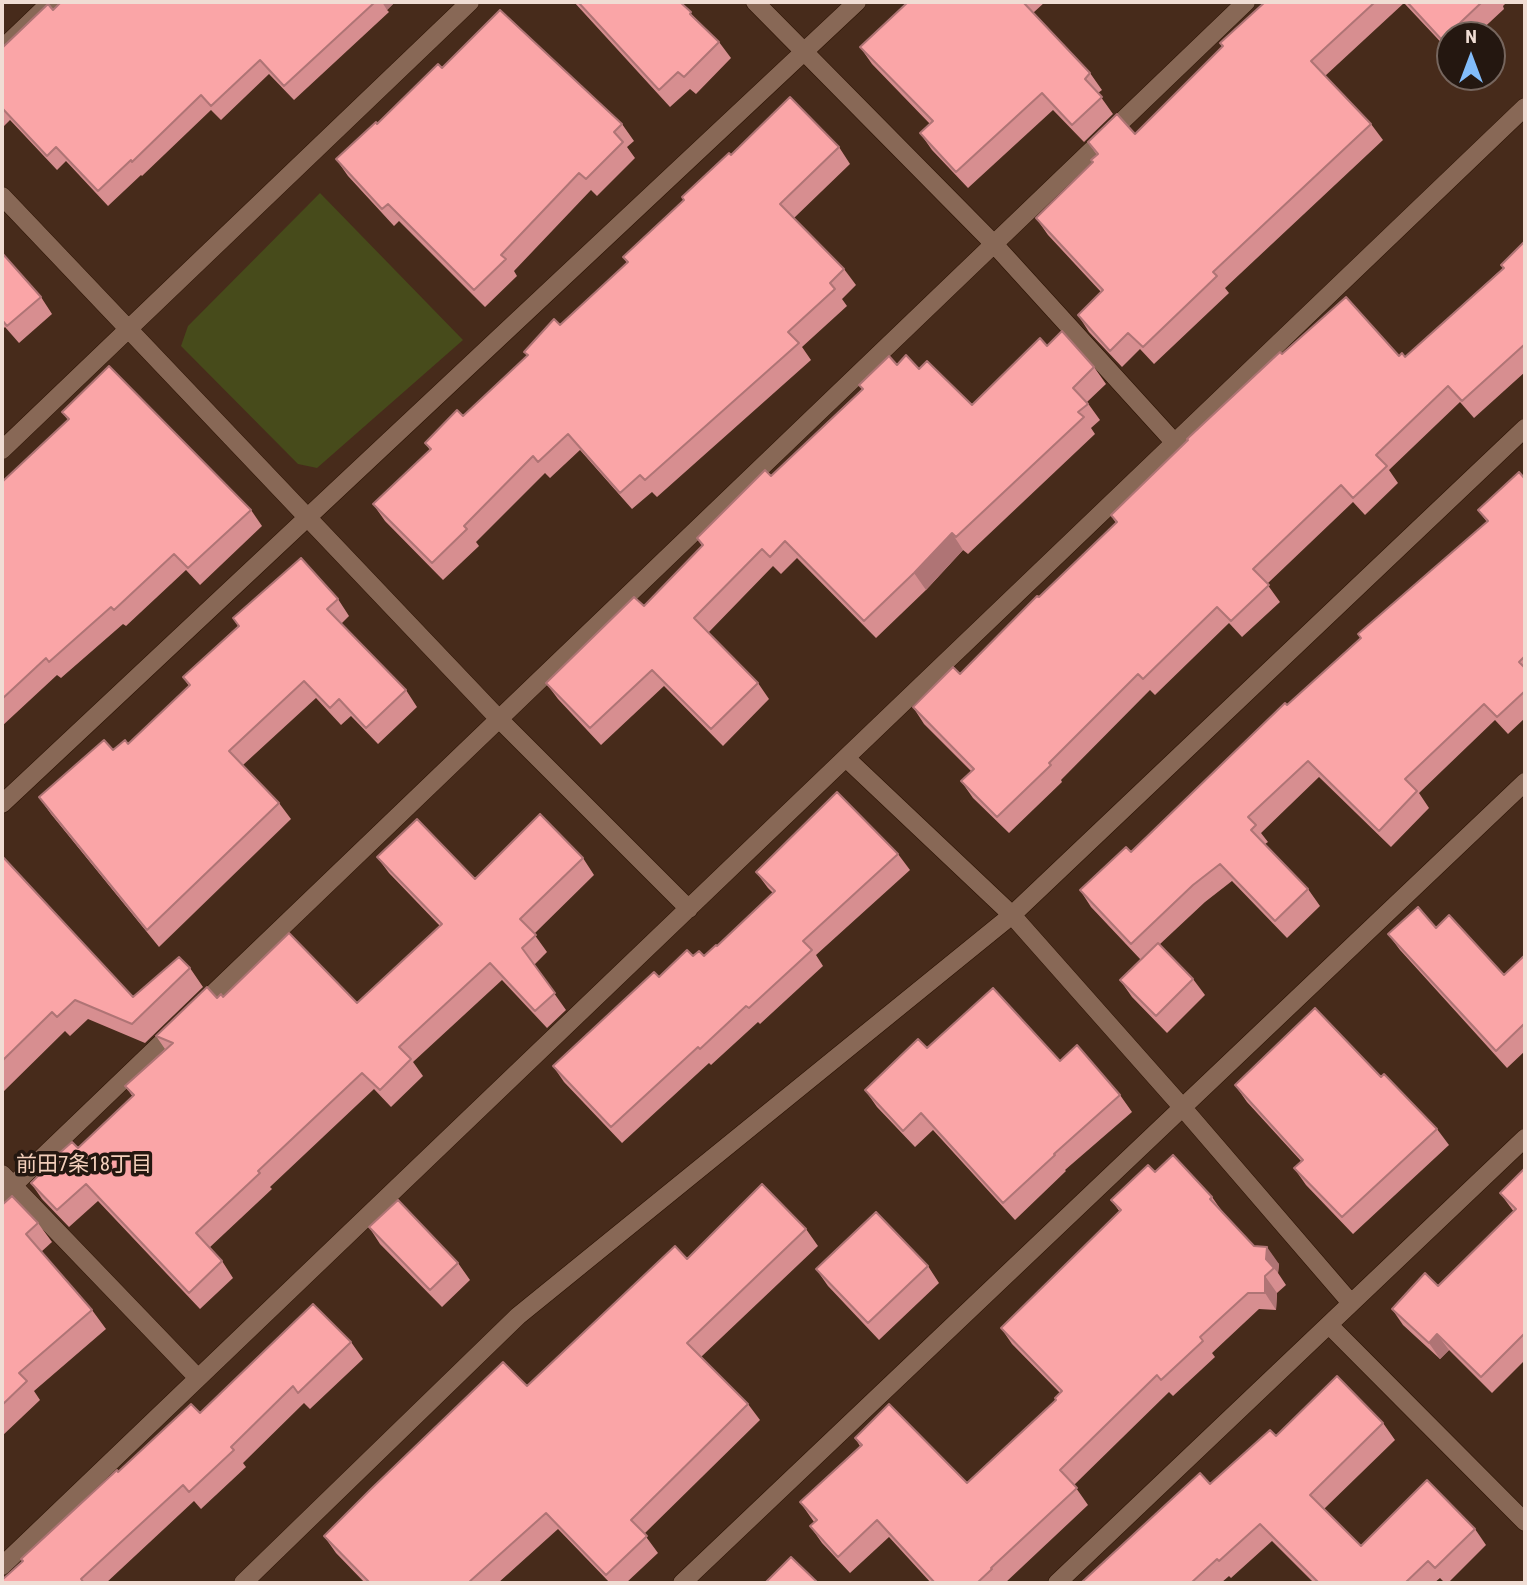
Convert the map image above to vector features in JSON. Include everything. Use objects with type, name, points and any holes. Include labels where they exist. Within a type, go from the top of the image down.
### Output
[{"type":"street","points":[[2,49],[51,2]]},
{"type":"street","points":[[2,450],[470,2]]},
{"type":"street","points":[[755,2],[994,243],[1175,443]]},
{"type":"street","points":[[2,804],[857,2]]},
{"type":"street","points":[[198,1378],[6,1185],[499,719],[1246,2]]},
{"type":"street","points":[[2,1566],[1525,107]]},
{"type":"street","points":[[2,197],[499,719],[689,909]]},
{"type":"street","points":[[243,1583],[518,1316],[1012,915],[1525,428]]},
{"type":"street","points":[[846,758],[1012,915],[1351,1303]]},
{"type":"street","points":[[682,1583],[1525,782]]},
{"type":"street","points":[[1057,1583],[1525,1138]]},
{"type":"street","points":[[1328,1325],[1525,1522]]},
{"type":"green space","points":[[320,193],[463,340],[317,468],[298,464],[181,346],[188,326]]},
{"type":"building","points":[[61,2],[375,2],[284,86],[260,60],[211,106],[201,95],[98,191],[56,147],[47,156],[2,108],[2,48],[48,4],[53,10]]},
{"type":"building","points":[[578,2],[680,2],[719,42],[684,77],[678,72],[659,90]]},
{"type":"building","points":[[908,2],[1023,2],[1090,73],[1085,79],[1102,97],[1072,125],[1042,93],[956,172],[920,133],[933,121],[860,47]]},
{"type":"building","points":[[1265,2],[1375,2],[1311,61],[1371,124],[1213,272],[1217,276],[1143,347],[1128,333],[1110,351],[1078,315],[1103,290],[1036,218],[1093,162],[1091,160],[1098,154],[1088,142],[1117,114],[1135,134],[1223,46],[1220,43]]},
{"type":"building","points":[[1407,2],[1482,2],[1462,21],[1436,21],[1436,33]]},
{"type":"building","points":[[500,10],[622,124],[614,132],[623,142],[586,179],[579,173],[501,255],[506,259],[474,290],[388,204],[382,209],[336,159],[376,122],[377,124],[438,64],[442,68]]},
{"type":"building","points":[[790,97],[839,147],[780,204],[844,269],[830,283],[835,289],[788,332],[799,343],[645,480],[640,475],[620,493],[568,434],[538,462],[533,456],[464,526],[467,529],[432,563],[373,504],[431,449],[425,443],[457,410],[463,416],[528,355],[524,352],[554,319],[560,325],[628,262],[623,257],[684,200],[682,197],[729,153],[731,155]]},
{"type":"building","points":[[1525,241],[1525,344],[1462,401],[1448,386],[1376,455],[1387,466],[1353,498],[1341,485],[1253,569],[1269,585],[1231,621],[1217,607],[1143,679],[1138,674],[997,817],[961,781],[974,769],[913,707],[953,667],[960,674],[1037,596],[1117,522],[1111,515],[1187,439],[1280,352],[1282,354],[1346,297],[1399,356],[1402,353],[1405,357],[1504,268],[1501,265]]},
{"type":"building","points":[[2,253],[41,297],[7,326],[2,320]]},
{"type":"building","points":[[1062,331],[1094,367],[1073,388],[1088,404],[1078,412],[1084,417],[956,537],[952,533],[864,621],[785,541],[770,557],[762,549],[694,618],[758,683],[711,729],[652,670],[590,728],[546,683],[634,597],[644,606],[703,545],[697,538],[765,470],[771,476],[863,389],[859,385],[889,356],[897,365],[906,355],[919,369],[927,361],[972,405],[1040,338],[1047,346]]},
{"type":"building","points":[[109,366],[251,510],[188,568],[174,554],[114,610],[111,607],[49,662],[46,658],[2,699],[2,482],[69,419],[62,412]]},
{"type":"building","points":[[1519,472],[1525,479],[1525,656],[1519,662],[1525,668],[1525,691],[1497,717],[1484,704],[1405,779],[1417,791],[1379,831],[1308,761],[1248,817],[1256,825],[1251,830],[1308,889],[1275,921],[1220,864],[1193,885],[1131,944],[1080,890],[1126,847],[1131,852],[1285,703],[1287,705],[1361,638],[1358,634],[1488,521],[1478,510]]},
{"type":"building","points":[[301,558],[338,599],[327,609],[406,690],[366,728],[339,699],[330,708],[304,681],[229,751],[279,803],[147,930],[39,797],[104,740],[113,750],[125,740],[128,744],[190,685],[183,677],[239,626],[233,618]]},
{"type":"building","points":[[837,792],[898,854],[803,941],[812,950],[749,1008],[746,1006],[700,1049],[698,1047],[611,1127],[553,1066],[654,972],[659,977],[687,950],[693,956],[699,951],[704,956],[775,891],[756,872]]},
{"type":"building","points":[[540,814],[583,858],[520,919],[536,935],[522,948],[555,993],[535,1011],[490,963],[399,1047],[411,1059],[380,1090],[362,1073],[196,1233],[222,1261],[189,1293],[86,1184],[57,1210],[31,1183],[41,1173],[39,1171],[72,1142],[78,1148],[134,1095],[125,1086],[173,1043],[156,1036],[207,987],[217,998],[221,994],[223,997],[289,933],[357,1003],[442,924],[377,857],[417,819],[475,879]]},
{"type":"building","points":[[2,856],[133,997],[179,957],[190,968],[132,1024],[75,1000],[57,1017],[52,1012],[2,1061]]},
{"type":"building","points":[[1418,907],[1436,928],[1449,915],[1504,975],[1525,955],[1525,1023],[1496,1051],[1388,934]]},
{"type":"building","points":[[1158,943],[1193,979],[1156,1016],[1120,980]]},
{"type":"building","points":[[993,988],[1060,1061],[1077,1045],[1120,1095],[1003,1203],[921,1113],[903,1131],[865,1090],[918,1039],[927,1048]]},
{"type":"building","points":[[1315,1008],[1381,1077],[1384,1074],[1437,1129],[1342,1217],[1294,1168],[1303,1160],[1235,1085]]},
{"type":"building","points":[[1173,1155],[1254,1246],[1267,1247],[1266,1259],[1274,1268],[1265,1276],[1265,1293],[1248,1293],[1200,1337],[1203,1341],[1161,1380],[1157,1375],[1060,1470],[1077,1488],[977,1583],[935,1583],[877,1520],[838,1557],[810,1526],[817,1520],[800,1502],[862,1445],[855,1438],[889,1404],[967,1483],[1056,1400],[1062,1391],[1001,1328],[1121,1210],[1111,1200],[1148,1165],[1155,1172]]},
{"type":"building","points":[[1525,1168],[1525,1333],[1481,1377],[1437,1334],[1429,1343],[1392,1309],[1425,1273],[1438,1286],[1516,1209],[1500,1193]]},
{"type":"building","points":[[762,1184],[806,1229],[687,1343],[748,1404],[631,1520],[647,1536],[606,1575],[546,1513],[468,1583],[370,1583],[324,1536],[503,1362],[527,1386],[675,1246],[687,1259]]},
{"type":"building","points":[[12,1196],[38,1223],[26,1234],[92,1310],[19,1373],[27,1381],[2,1405],[2,1205]]},
{"type":"building","points":[[398,1200],[458,1263],[430,1290],[369,1227]]},
{"type":"building","points":[[876,1212],[928,1266],[868,1323],[816,1269]]},
{"type":"building","points":[[313,1304],[351,1342],[298,1393],[293,1386],[231,1447],[234,1450],[189,1492],[183,1485],[81,1579],[84,1583],[2,1583],[23,1561],[21,1559],[117,1470],[118,1472],[191,1404],[200,1413]]},
{"type":"building","points":[[1337,1376],[1383,1423],[1310,1495],[1361,1546],[1427,1480],[1475,1529],[1435,1568],[1428,1561],[1405,1583],[1319,1583],[1260,1524],[1191,1583],[1082,1582],[1200,1473],[1210,1484],[1270,1430],[1276,1436]]},
{"type":"building","points":[[791,1557],[818,1583],[765,1583]]},
{"type":"district","name":"前田7条18丁目","points":[[84,1166]]}]
